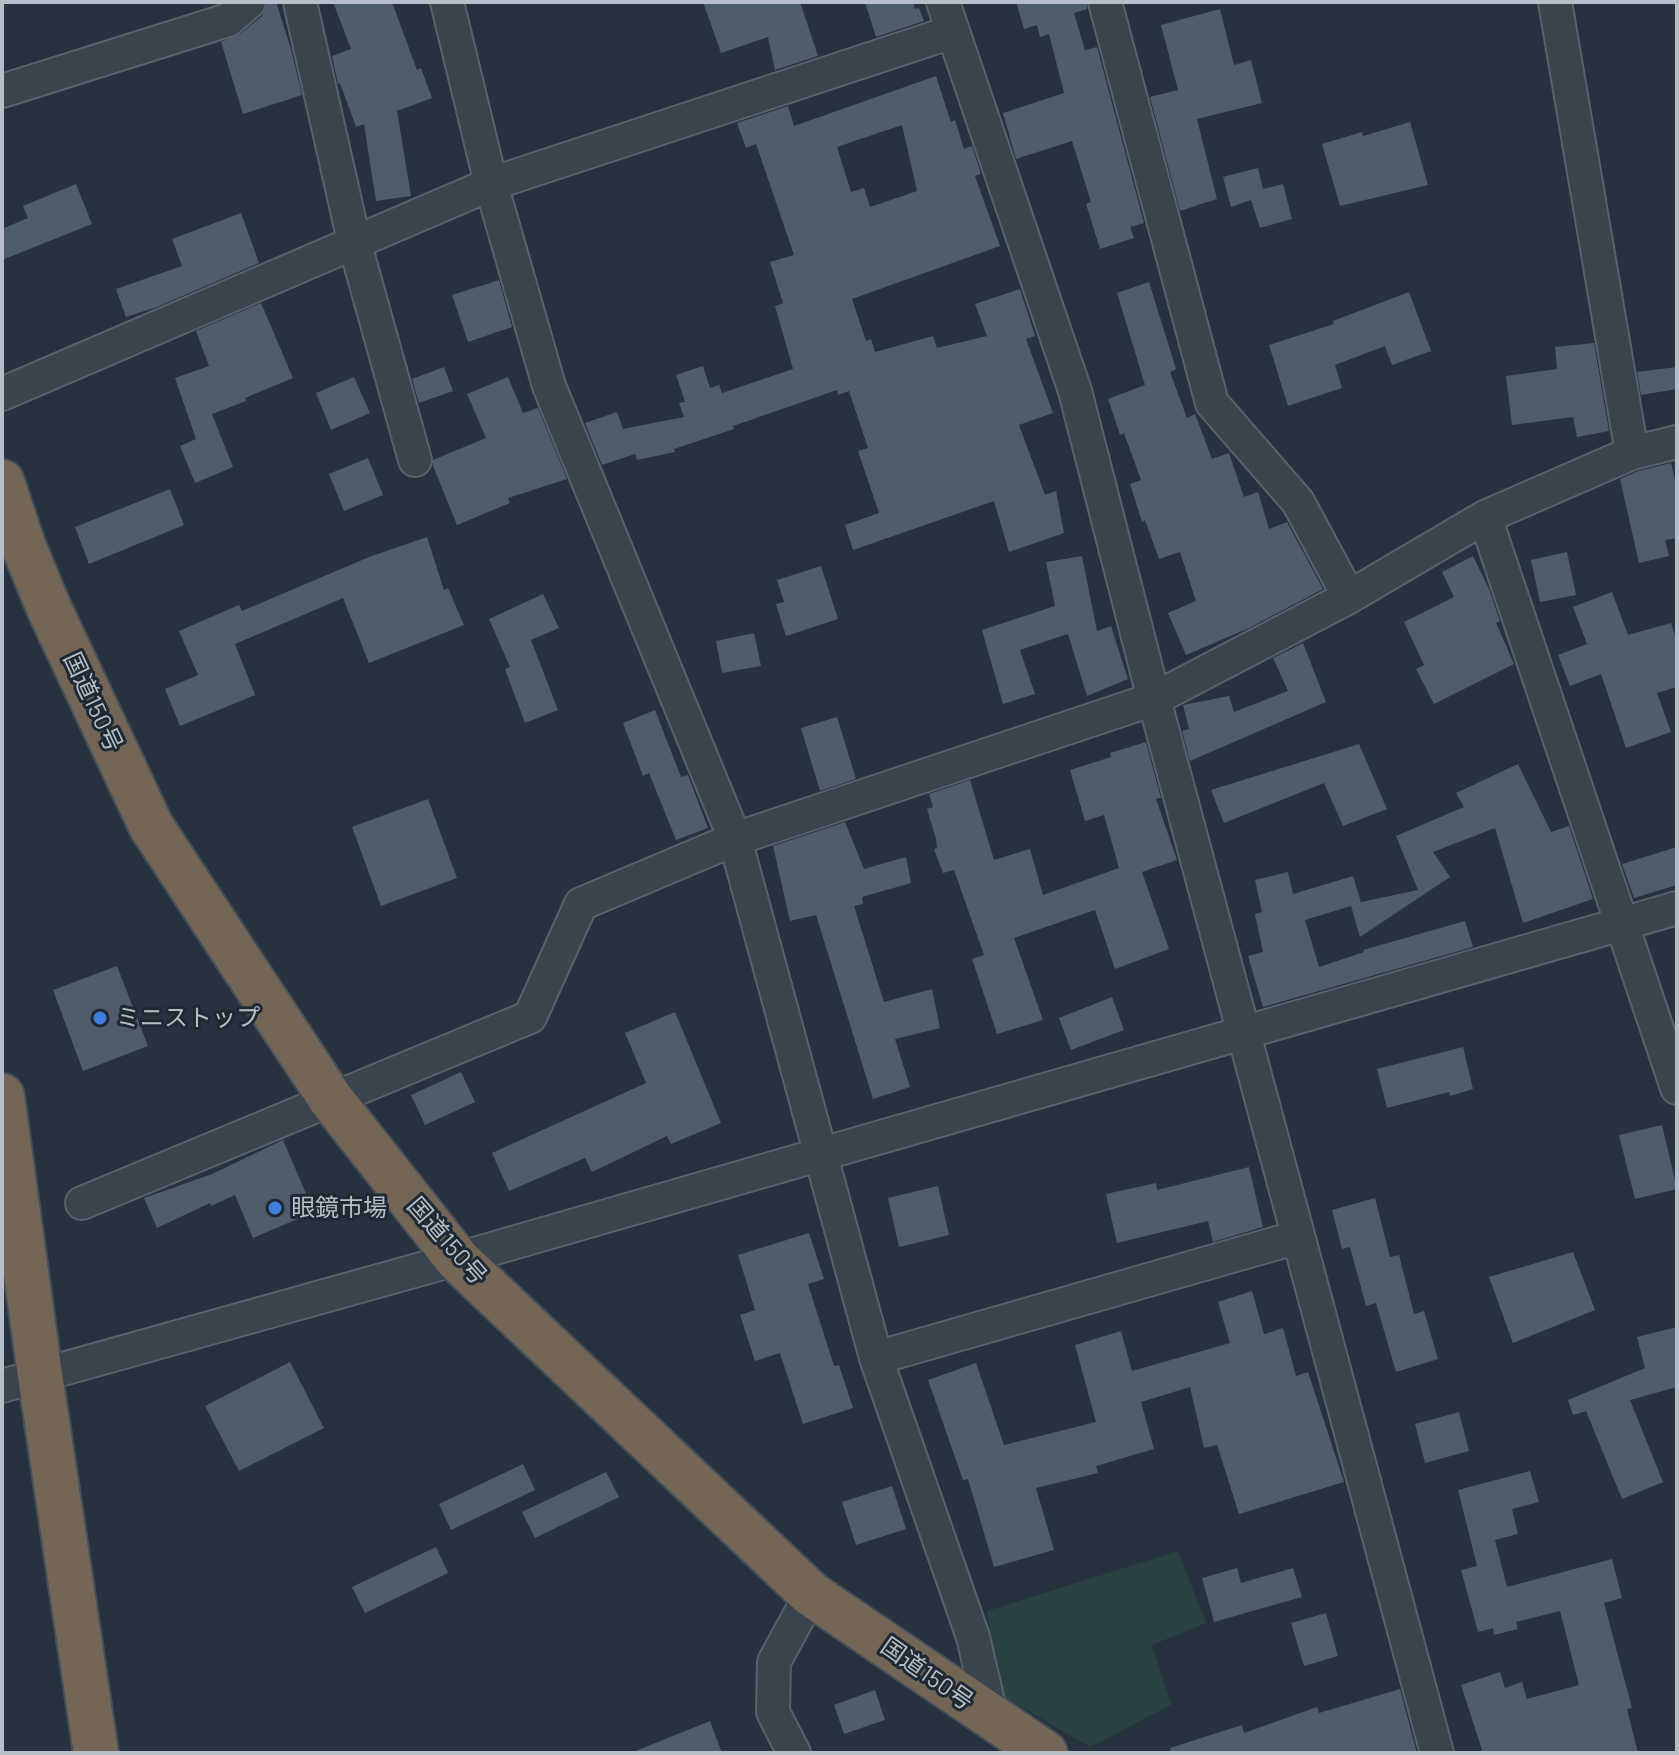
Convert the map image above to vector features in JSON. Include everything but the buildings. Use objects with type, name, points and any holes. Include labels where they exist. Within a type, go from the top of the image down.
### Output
[{"type":"highway","name":"国道150号","points":[[2,482],[48,606],[151,826],[330,1098],[457,1259],[811,1594],[1045,1753]]},
{"type":"highway","points":[[2,1096],[21,1381],[96,1753]]},
{"type":"street","points":[[2,91],[228,20],[249,2]]},
{"type":"street","points":[[300,2],[354,241],[415,460]]},
{"type":"street","points":[[447,2],[491,184],[549,386],[735,839],[876,1358],[973,1637],[992,1719]]},
{"type":"street","points":[[1105,2],[1212,403],[1298,502],[1349,597]]},
{"type":"street","points":[[1555,2],[1632,453]]},
{"type":"street","points":[[2,394],[491,184],[948,17],[1075,391],[1154,699],[1437,1753]]},
{"type":"street","points":[[82,1203],[530,1017],[581,904],[735,839],[1154,699],[1349,597],[1485,517],[1632,453],[1677,442]]},
{"type":"street","points":[[1485,517],[1677,1088]]},
{"type":"street","points":[[21,1381],[457,1259],[1677,908]]},
{"type":"street","points":[[876,1358],[1298,1237]]},
{"type":"street","points":[[794,1753],[773,1712],[774,1662],[811,1594]]},
{"type":"green space","points":[[1178,1551],[1206,1623],[1152,1645],[1171,1705],[1090,1747],[999,1694],[987,1611]]},
{"type":"place","name":"ミニストップ","points":[[100,1018]]},
{"type":"place","name":"眼鏡市場","points":[[275,1208]]}]
